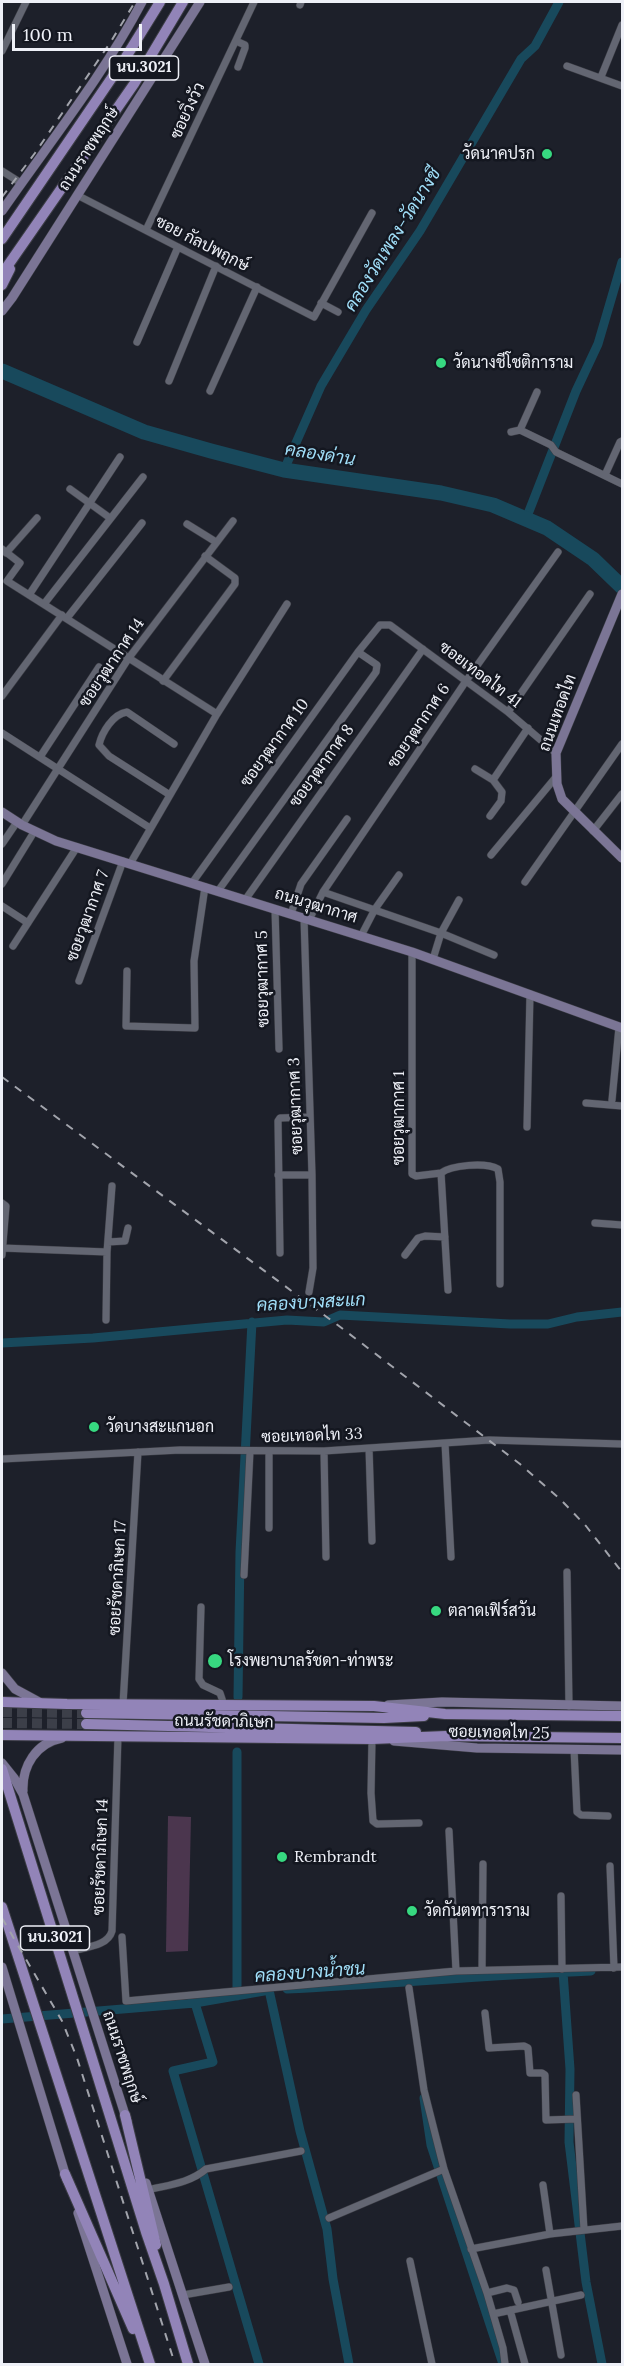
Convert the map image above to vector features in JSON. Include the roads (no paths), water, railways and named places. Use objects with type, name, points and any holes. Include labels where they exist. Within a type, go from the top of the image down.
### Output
[{"type":"main road","name":"ถนนราชพฤกษ์","points":[[2,211],[111,54],[142,2]]},
{"type":"main road","points":[[147,24],[154,2]]},
{"type":"main road","name":"ถนนราชพฤกษ์","points":[[2,238],[160,2]]},
{"type":"main road","name":"ถนนราชพฤกษ์","points":[[2,274],[101,132],[152,55],[183,2]]},
{"type":"main road","name":"ถนนราชพฤกษ์","points":[[2,311],[178,40],[200,2]]},
{"type":"main road","points":[[2,285],[26,240]]},
{"type":"main road","name":"ถนนเทอดไท","points":[[622,594],[556,753],[556,777],[562,799],[622,858]]},
{"type":"main road","name":"ถนนวุฒากาศ","points":[[2,812],[34,832],[433,959],[621,1028]]},
{"type":"main road","points":[[2,1673],[15,1689],[41,1702]]},
{"type":"main road","name":"ถนนรัชดาภิเษก","points":[[2,1702],[374,1706],[445,1714]]},
{"type":"main road","points":[[374,1706],[442,1702],[622,1706]]},
{"type":"main road","name":"ถนนรัชดาภิเษก","points":[[446,1736],[384,1730],[86,1719],[384,1718],[445,1714],[622,1716]]},
{"type":"main road","name":"ถนนรัชดาภิเษก","points":[[2,1735],[373,1739],[446,1736],[622,1738]]},
{"type":"main road","points":[[23,1794],[26,1769],[32,1756],[43,1746],[56,1739],[76,1736]]},
{"type":"main road","name":"ซอยเทอดไท 25","points":[[373,1739],[447,1747],[622,1750]]},
{"type":"main road","name":"ถนนราชพฤกษ์","points":[[4,1767],[23,1794],[205,2364]]},
{"type":"main road","name":"ถนนราชพฤกษ์","points":[[4,1767],[188,2364]]},
{"type":"main road","name":"นบ.3021","points":[[2,1907],[149,2364]]},
{"type":"main road","points":[[2,1967],[22,2038],[127,2364]]},
{"type":"main road","points":[[125,2115],[164,2284]]},
{"type":"main road","points":[[65,2174],[149,2364]]},
{"type":"street","points":[[2,51],[26,2]]},
{"type":"street","name":"ซอยวิ่งวัว","points":[[146,230],[254,2]]},
{"type":"street","points":[[601,77],[622,25]]},
{"type":"street","points":[[236,40],[245,46],[238,67]]},
{"type":"street","points":[[567,66],[622,86]]},
{"type":"street","points":[[2,171],[21,183]]},
{"type":"street","name":"ซอย กัลปพฤกษ์","points":[[77,195],[314,317],[321,303]]},
{"type":"street","points":[[338,312],[321,303],[372,213]]},
{"type":"street","points":[[138,342],[178,247]]},
{"type":"street","points":[[170,381],[216,266]]},
{"type":"street","points":[[210,392],[257,287]]},
{"type":"street","points":[[520,430],[537,392]]},
{"type":"street","points":[[511,432],[520,430],[550,445],[556,452],[622,484]]},
{"type":"street","points":[[605,475],[622,441]]},
{"type":"street","points":[[29,595],[120,457]]},
{"type":"street","points":[[44,604],[143,477]]},
{"type":"street","points":[[70,489],[110,518]]},
{"type":"street","points":[[37,518],[4,551],[20,563],[7,581],[217,714]]},
{"type":"street","name":"ซอยวุฒากาศ 14","points":[[2,844],[58,769],[128,659],[233,521]]},
{"type":"street","points":[[2,696],[142,523]]},
{"type":"street","points":[[187,524],[216,542]]},
{"type":"street","name":"ซอยวุฒากาศ 6","points":[[306,919],[466,681],[558,552]]},
{"type":"street","points":[[163,681],[235,584],[235,578],[205,556]]},
{"type":"street","points":[[508,712],[590,594]]},
{"type":"street","name":"ซอยวุฒากาศ 7","points":[[79,981],[127,862],[287,604]]},
{"type":"street","name":"ซอยเทอดไท 41","points":[[384,623],[390,625],[508,712],[556,753]]},
{"type":"street","name":"ซอยวุฒากาศ 10","points":[[192,883],[358,652],[384,623]]},
{"type":"street","name":"ซอยวุฒากาศ 8","points":[[245,900],[423,650]]},
{"type":"street","points":[[218,891],[376,672],[377,665],[358,652]]},
{"type":"street","points":[[40,757],[99,668]]},
{"type":"street","points":[[170,795],[109,756],[99,745],[114,718],[127,712],[174,744]]},
{"type":"street","points":[[493,780],[528,728]]},
{"type":"street","points":[[2,733],[150,828]]},
{"type":"street","points":[[525,882],[575,814],[622,744]]},
{"type":"street","points":[[475,769],[493,780],[502,792],[503,797],[490,816]]},
{"type":"street","points":[[490,855],[556,777]]},
{"type":"street","points":[[593,831],[622,794]]},
{"type":"street","points":[[291,914],[301,884],[347,819]]},
{"type":"street","points":[[2,884],[34,832]]},
{"type":"street","points":[[13,946],[77,847]]},
{"type":"street","points":[[361,936],[375,909],[399,875]]},
{"type":"street","points":[[128,971],[126,1026],[195,1028],[194,961],[205,887]]},
{"type":"street","points":[[323,892],[441,933],[494,955]]},
{"type":"street","points":[[433,959],[441,933],[459,900]]},
{"type":"street","points":[[2,906],[28,923]]},
{"type":"street","name":"ซอยวุฒากาศ 5","points":[[275,909],[279,1048]]},
{"type":"street","name":"ซอยวุฒากาศ 3","points":[[306,919],[313,1268],[309,1292]]},
{"type":"street","name":"ซอยวุฒากาศ 1","points":[[412,952],[412,1174],[416,1176],[441,1173]]},
{"type":"street","points":[[527,1127],[530,994]]},
{"type":"street","points":[[612,1100],[621,1028]]},
{"type":"street","points":[[586,1103],[622,1106]]},
{"type":"street","points":[[280,1253],[278,1119],[310,1117]]},
{"type":"street","points":[[448,1290],[441,1173],[452,1167],[492,1166],[498,1169],[500,1284]]},
{"type":"street","points":[[278,1174],[312,1175]]},
{"type":"street","points":[[106,1320],[107,1252],[112,1186]]},
{"type":"street","points":[[2,1203],[6,1206],[2,1255]]},
{"type":"street","points":[[595,1223],[622,1225]]},
{"type":"street","points":[[108,1242],[125,1241],[128,1228]]},
{"type":"street","points":[[405,1255],[418,1238],[445,1237]]},
{"type":"street","points":[[2,1248],[107,1252]]},
{"type":"street","name":"ซอยเทอดไท 33","points":[[2,1458],[180,1450],[324,1451],[489,1440],[622,1444]]},
{"type":"street","points":[[446,1443],[451,1557]]},
{"type":"street","points":[[369,1448],[372,1541]]},
{"type":"street","points":[[244,1575],[247,1451]]},
{"type":"street","points":[[269,1451],[269,1528]]},
{"type":"street","points":[[324,1451],[326,1557]]},
{"type":"street","name":"ซอยรัชดาภิเษก 17","points":[[123,1704],[138,1452]]},
{"type":"street","points":[[567,1572],[568,1706]]},
{"type":"street","points":[[201,1606],[199,1680],[203,1685],[220,1693],[224,1705]]},
{"type":"street","name":"ซอยรัชดาภิเษก 14","points":[[73,1951],[105,1942],[110,1938],[118,1736]]},
{"type":"street","points":[[373,1739],[373,1821],[377,1824],[419,1823]]},
{"type":"street","points":[[574,1749],[577,1812],[581,1815],[608,1816]]},
{"type":"street","points":[[449,1832],[456,1971]]},
{"type":"street","points":[[482,1970],[483,1864]]},
{"type":"street","points":[[110,1938],[125,1937],[126,2001],[456,1971],[618,1967],[610,1866]]},
{"type":"street","points":[[561,1896],[562,1969]]},
{"type":"street","points":[[409,1988],[424,2090],[444,2169],[487,2293],[505,2364]]},
{"type":"street","points":[[485,2013],[489,2048],[524,2046],[528,2048],[530,2073],[542,2073],[544,2076],[545,2117],[548,2120],[572,2120]]},
{"type":"street","points":[[576,2095],[572,2120],[580,2231]]},
{"type":"street","points":[[148,2190],[198,2177],[206,2169],[301,2151]]},
{"type":"street","points":[[329,2218],[444,2169]]},
{"type":"street","points":[[543,2185],[550,2234]]},
{"type":"street","points":[[471,2249],[550,2234],[622,2226]]},
{"type":"street","points":[[410,2261],[432,2364]]},
{"type":"street","points":[[546,2270],[561,2355]]},
{"type":"street","points":[[183,2295],[229,2287]]},
{"type":"street","points":[[487,2293],[510,2288],[514,2290],[518,2302]]},
{"type":"street","points":[[493,2314],[581,2295]]},
{"type":"street","points":[[510,2310],[525,2364]]},
{"type":"waterway","name":"คลองวัดเพลง-วัดนางชี","points":[[284,470],[321,386],[366,310],[420,231],[521,59],[535,46],[559,2]]},
{"type":"waterway","points":[[526,519],[576,391],[598,344],[622,262]]},
{"type":"waterway","name":"คลองด่าน","points":[[2,371],[144,432],[211,451],[284,470],[441,493],[493,505],[547,528],[593,559],[622,587]]},
{"type":"waterway","name":"คลองบางสะแก","points":[[2,1343],[93,1338],[287,1320],[324,1322],[340,1315],[548,1324],[577,1317],[622,1312]]},
{"type":"waterway","points":[[238,1697],[240,1552],[252,1322]]},
{"type":"waterway","points":[[237,1752],[237,1996]]},
{"type":"waterway","name":"คลองบางน้ำชน","points":[[287,1989],[591,1971]]},
{"type":"waterway","points":[[563,1972],[570,2069],[569,2142],[586,2282],[602,2364]]},
{"type":"waterway","points":[[269,1990],[300,2131],[327,2229],[333,2279],[349,2364]]},
{"type":"waterway","name":"คลองบางน้ำชน","points":[[2,2019],[195,2003],[264,1991]]},
{"type":"waterway","points":[[195,2003],[213,2062],[173,2071],[259,2364]]},
{"type":"waterway","points":[[424,2098],[431,2145],[503,2364]]},
{"type":"tunnel","points":[[2,1712],[86,1713]]},
{"type":"tunnel","points":[[2,1723],[86,1724]]},
{"type":"railway","points":[[2,197],[35,153],[135,2]]},
{"type":"railway","points":[[2,1077],[339,1326],[520,1464],[561,1500],[586,1526],[622,1572]]},
{"type":"railway","points":[[2,1918],[62,2021],[77,2058],[175,2364]]},
{"type":"place","name":"วัดนาคปรก","points":[[547,154]]},
{"type":"place","name":"วัดนางชีโชติการาม","points":[[441,363]]},
{"type":"place","name":"วัดบางสะแกนอก","points":[[94,1427]]},
{"type":"place","name":"ตลาดเฟิร์สวัน","points":[[436,1611]]},
{"type":"place","name":"โรงพยาบาลรัชดา-ท่าพระ","points":[[215,1661]]},
{"type":"place","name":"Rembrandt","points":[[282,1857]]},
{"type":"place","name":"วัดกันตทาราราม","points":[[412,1911]]}]
